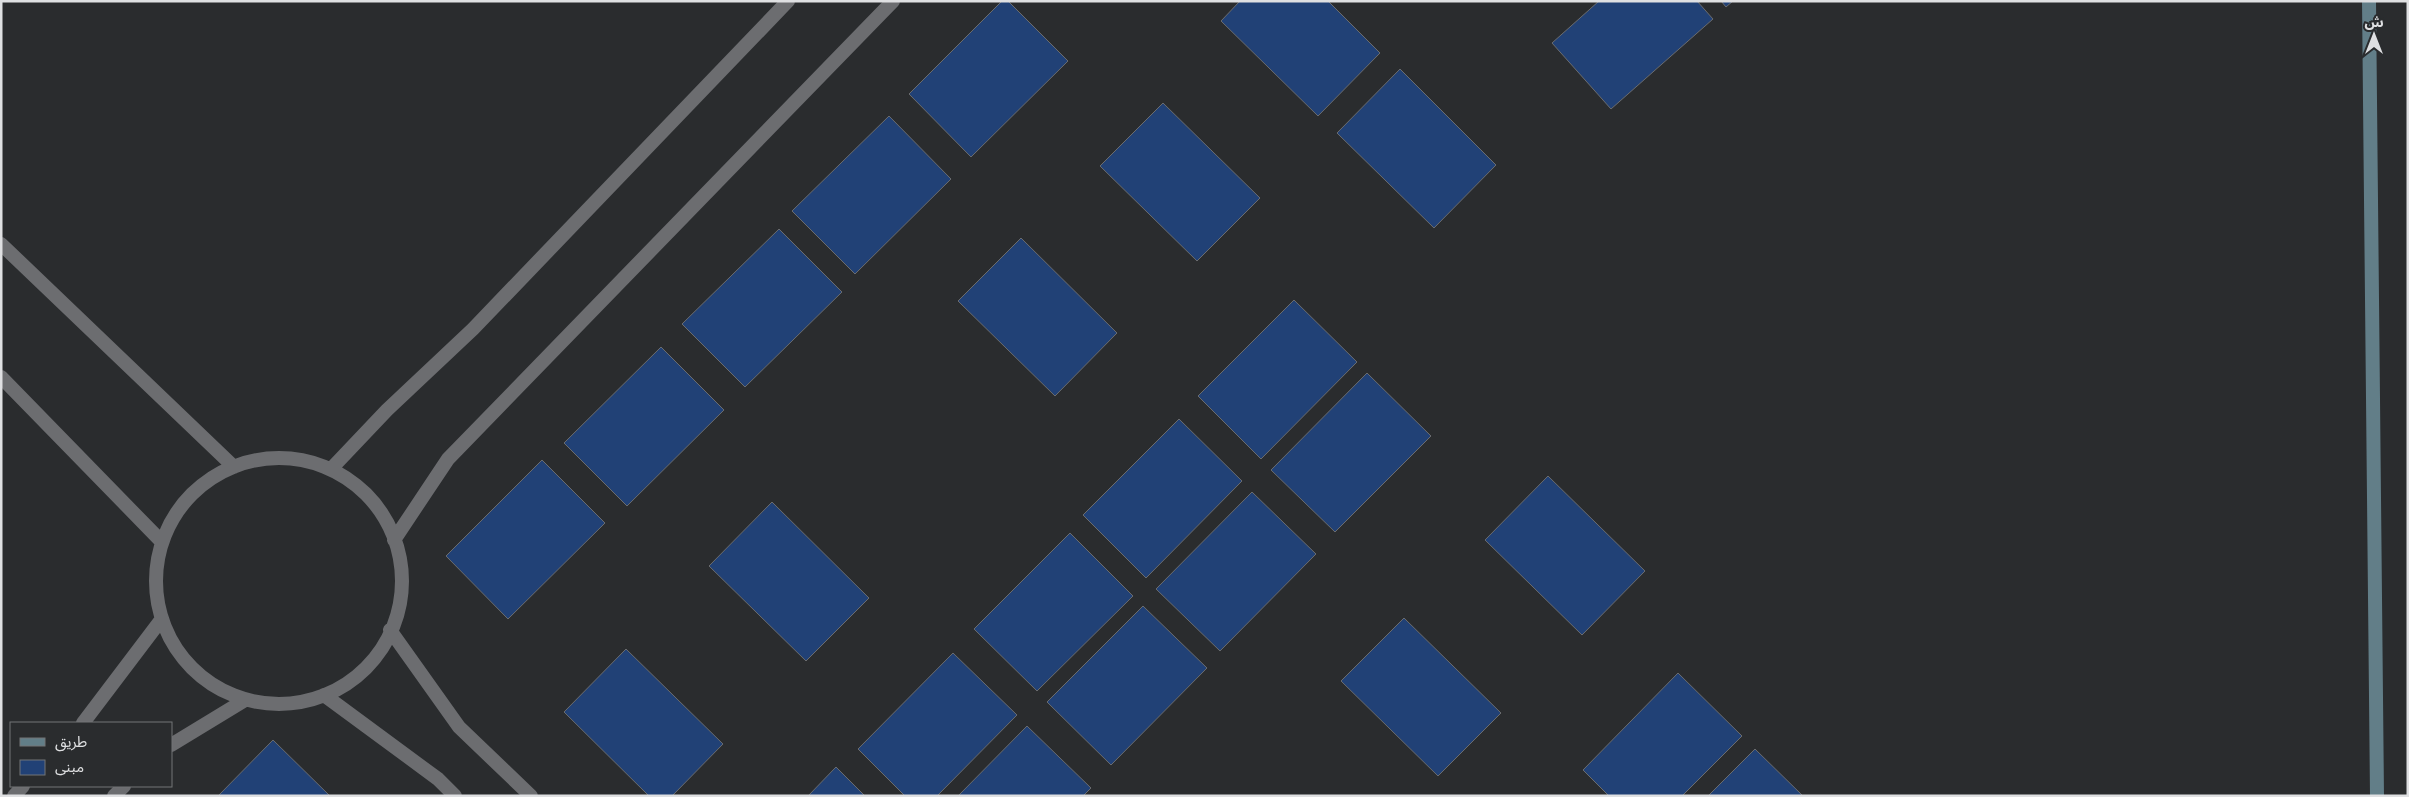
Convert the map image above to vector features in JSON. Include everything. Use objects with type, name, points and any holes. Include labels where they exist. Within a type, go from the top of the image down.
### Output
[{"type":"main road","points":[[2369,1],[2376,796]]},
{"type":"street","points":[[331,469],[387,410],[473,329],[788,1]]},
{"type":"street","points":[[394,540],[448,459],[893,1]]},
{"type":"street","points":[[1,244],[234,467]]},
{"type":"street","points":[[1,377],[162,541]]},
{"type":"street","points":[[291,458],[331,469],[365,492],[390,526],[402,565],[400,606],[385,644],[359,675],[324,695],[286,704],[246,700],[209,682],[180,655],[161,620],[154,580],[162,541],[181,505],[212,477],[234,467],[250,461],[291,458]]},
{"type":"street","points":[[84,722],[161,620]]},
{"type":"street","points":[[390,630],[460,727],[531,796]]},
{"type":"street","points":[[324,695],[438,779],[455,796]]},
{"type":"street","points":[[172,745],[246,700]]},
{"type":"street","points":[[114,796],[123,787]]},
{"type":"building","points":[[1002,1],[1008,1],[1068,61],[971,157],[909,94]]},
{"type":"building","points":[[1240,1],[1328,1],[1380,53],[1318,116],[1221,21]]},
{"type":"building","points":[[1599,1],[1697,1],[1713,19],[1611,109],[1552,43]]},
{"type":"building","points":[[1721,1],[1733,1],[1726,7]]},
{"type":"building","points":[[1400,69],[1496,165],[1434,228],[1337,133]]},
{"type":"building","points":[[1163,103],[1260,198],[1197,261],[1100,166]]},
{"type":"building","points":[[889,116],[951,179],[855,274],[792,211]]},
{"type":"building","points":[[779,229],[842,292],[745,387],[682,324]]},
{"type":"building","points":[[1021,238],[1117,333],[1055,396],[958,301]]},
{"type":"building","points":[[1294,300],[1357,362],[1261,459],[1198,396]]},
{"type":"building","points":[[661,347],[724,410],[627,506],[564,443]]},
{"type":"building","points":[[1367,373],[1431,436],[1335,532],[1271,470]]},
{"type":"building","points":[[1179,419],[1242,481],[1146,578],[1083,515]]},
{"type":"building","points":[[542,460],[605,523],[508,619],[446,556]]},
{"type":"building","points":[[1548,476],[1645,571],[1582,635],[1485,540]]},
{"type":"building","points":[[1252,492],[1316,554],[1220,651],[1156,589]]},
{"type":"building","points":[[772,502],[869,598],[806,661],[709,566]]},
{"type":"building","points":[[1070,533],[1133,596],[1037,691],[974,629]]},
{"type":"building","points":[[1143,606],[1207,668],[1111,765],[1047,702]]},
{"type":"building","points":[[1404,618],[1501,713],[1438,776],[1341,681]]},
{"type":"building","points":[[626,649],[723,744],[672,796],[649,796],[564,712]]},
{"type":"building","points":[[953,653],[1017,715],[937,796],[905,796],[858,749]]},
{"type":"building","points":[[1678,673],[1742,736],[1682,796],[1609,796],[1583,770]]},
{"type":"building","points":[[1027,726],[1091,788],[1083,796],[958,796]]},
{"type":"building","points":[[273,740],[330,796],[218,796]]},
{"type":"building","points":[[1755,749],[1803,796],[1708,796]]},
{"type":"building","points":[[836,767],[865,796],[808,796]]}]
